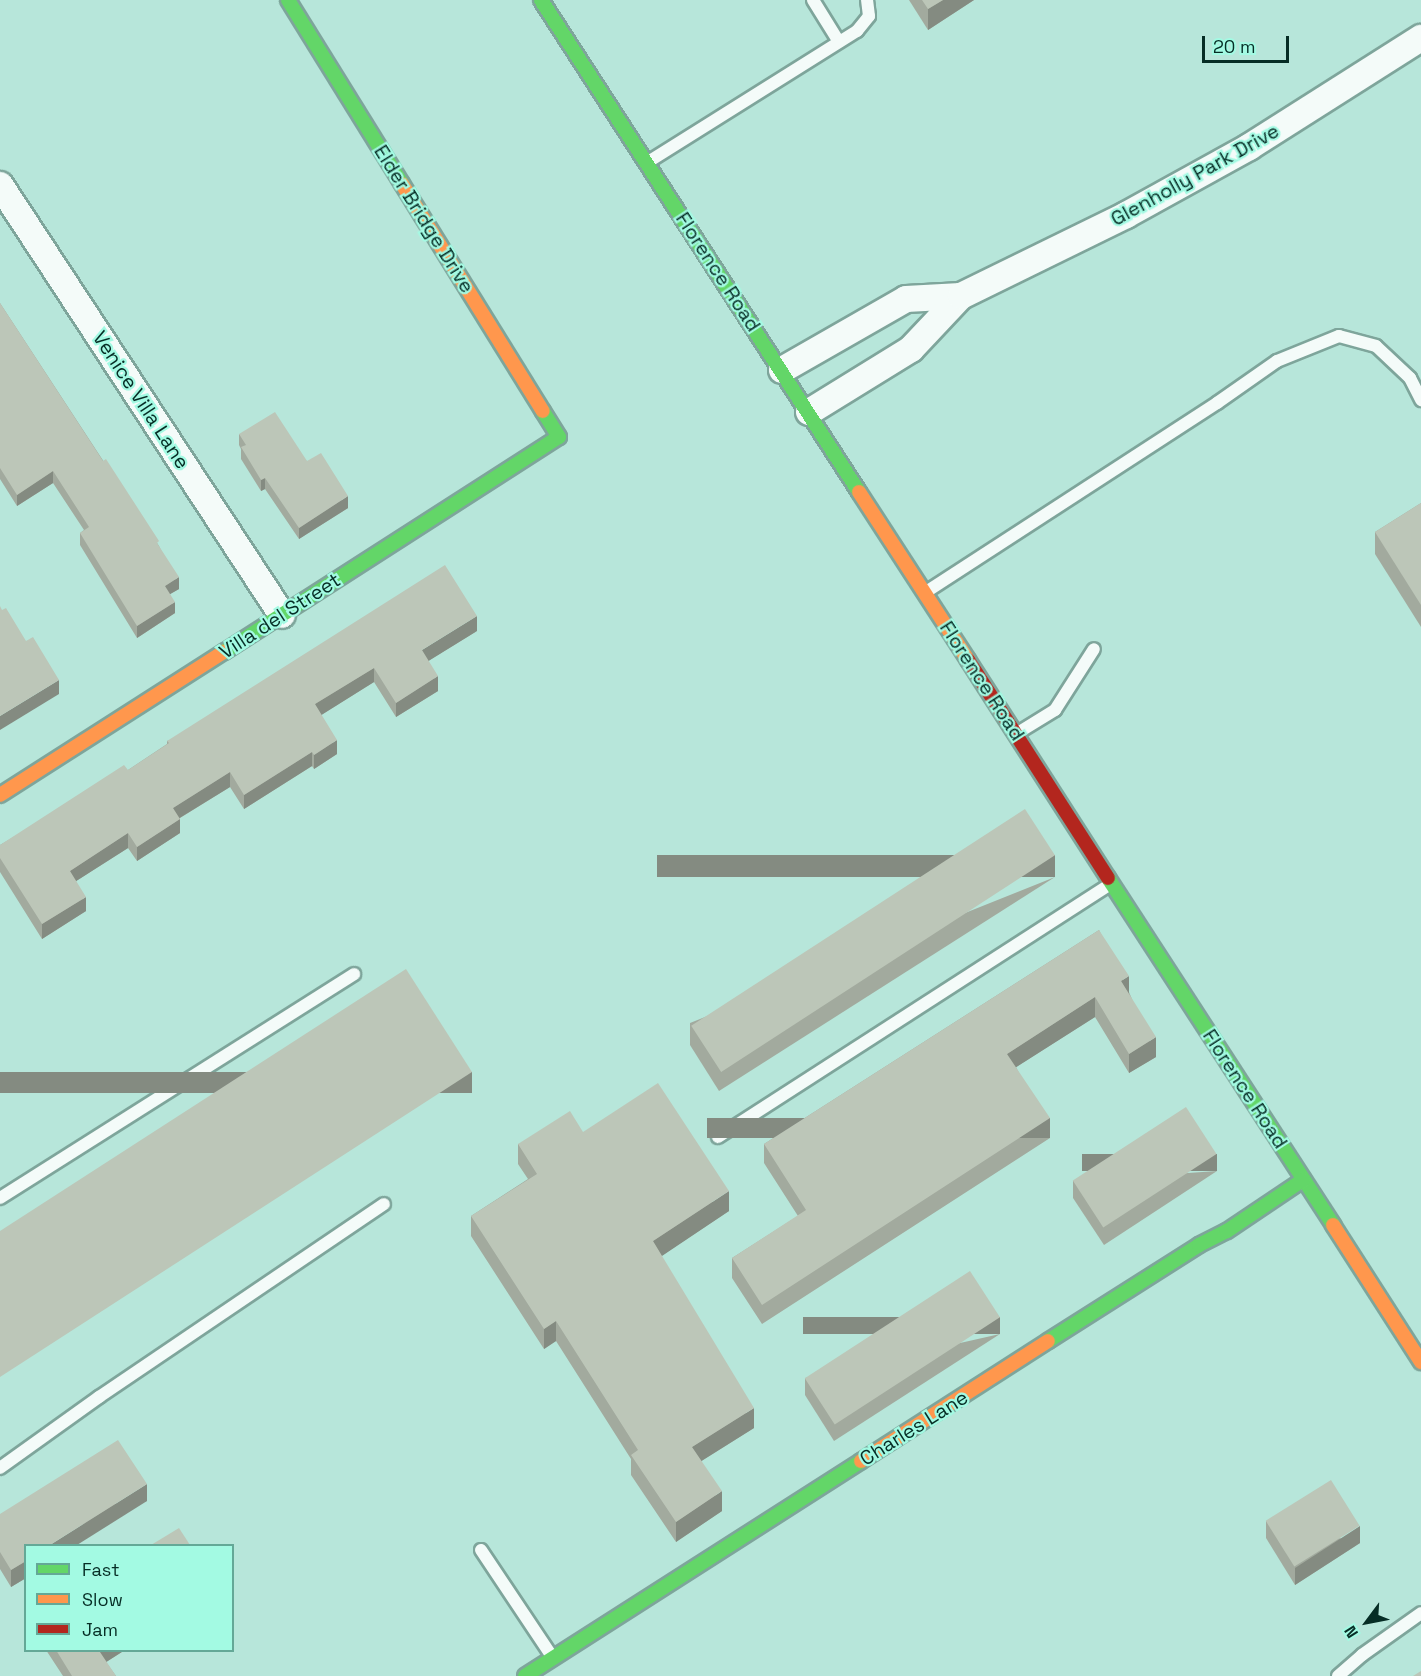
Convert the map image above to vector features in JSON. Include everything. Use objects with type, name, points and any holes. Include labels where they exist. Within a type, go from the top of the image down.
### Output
[{"type":"street","name":"Elder Bridge Drive","points":[[288,0],[560,437]]},
{"type":"street","name":"Florence Road","points":[[541,0],[1421,1362]]},
{"type":"street","name":"Glenholly Park Drive","points":[[809,412],[911,349],[961,296],[1126,215],[1249,147],[1421,39]]},
{"type":"street","name":"Venice Villa Lane","points":[[0,185],[282,615]]},
{"type":"street","name":"Glenholly Park Drive","points":[[782,370],[906,300],[961,296]]},
{"type":"street","name":"Villa del Street","points":[[0,795],[560,437]]},
{"type":"street","name":"Charles Lane","points":[[525,1676],[1303,1180]]},
{"type":"lane","points":[[813,0],[839,42]]},
{"type":"lane","points":[[647,162],[857,31],[869,16],[867,0]]},
{"type":"lane","points":[[925,593],[1217,403],[1277,361],[1339,336],[1376,346],[1410,378],[1421,400]]},
{"type":"lane","points":[[1016,734],[1055,710],[1094,649]]},
{"type":"lane","points":[[718,1137],[1112,884]]},
{"type":"lane","points":[[0,1198],[354,974]]},
{"type":"lane","points":[[0,1468],[109,1390],[384,1204]]},
{"type":"lane","points":[[481,1550],[553,1659]]},
{"type":"lane","points":[[1338,1676],[1362,1655],[1421,1613]]},
{"type":"building","points":[[922,0],[943,0],[928,9]]},
{"type":"building","points":[[0,303],[103,461],[106,459],[159,541],[157,543],[179,577],[165,586],[175,602],[137,626],[80,533],[89,527],[53,471],[17,495],[0,468]]},
{"type":"building","points":[[275,412],[307,461],[321,453],[348,496],[299,528],[265,478],[261,480],[241,447],[246,445],[239,434]]},
{"type":"building","points":[[1421,503],[1421,605],[1375,532]]},
{"type":"building","points":[[445,565],[477,616],[422,650],[438,676],[396,703],[374,668],[315,704],[337,740],[314,755],[312,752],[244,795],[230,772],[173,808],[180,819],[137,847],[128,833],[70,871],[86,897],[42,924],[0,858],[0,845],[124,765],[128,770],[169,743],[167,741]]},
{"type":"building","points":[[0,606],[2,610],[6,608],[26,641],[33,637],[59,680],[0,716]]},
{"type":"building","points":[[1025,809],[1055,855],[721,1072],[691,1026]]},
{"type":"building","points":[[1099,930],[1129,976],[1121,981],[1156,1037],[1129,1054],[1095,997],[1007,1054],[1050,1118],[762,1305],[732,1258],[806,1210],[764,1144]]},
{"type":"building","points":[[406,969],[472,1072],[0,1377],[0,1231]]},
{"type":"building","points":[[658,1083],[729,1191],[653,1241],[754,1408],[692,1447],[722,1491],[676,1522],[631,1455],[638,1450],[556,1321],[544,1329],[471,1216],[537,1174],[518,1144],[570,1111],[583,1132]]},
{"type":"building","points":[[1186,1107],[1216,1154],[1103,1227],[1073,1181]]},
{"type":"building","points":[[970,1271],[1000,1317],[835,1424],[805,1378]]},
{"type":"building","points":[[118,1440],[147,1484],[52,1544],[24,1544],[24,1562],[11,1570],[0,1552],[0,1514]]},
{"type":"building","points":[[1331,1480],[1360,1526],[1294,1567],[1266,1521]]},
{"type":"building","points":[[179,1528],[189,1544],[153,1544]]},
{"type":"building","points":[[57,1652],[100,1652],[116,1676],[72,1676]]},
{"type":"traffic: fast","points":[[288,0],[402,184]]},
{"type":"traffic: fast","points":[[541,0],[859,492]]},
{"type":"traffic: fast","points":[[224,652],[559,437],[543,411]]},
{"type":"traffic: fast","points":[[1108,878],[1333,1225]]},
{"type":"traffic: fast","points":[[1048,1341],[1199,1245],[1227,1231],[1303,1180]]},
{"type":"traffic: fast","points":[[525,1676],[861,1461]]},
{"type":"traffic: slow","points":[[402,184],[543,411]]},
{"type":"traffic: slow","points":[[859,492],[968,660]]},
{"type":"traffic: slow","points":[[0,795],[224,652]]},
{"type":"traffic: slow","points":[[1333,1225],[1421,1362]]},
{"type":"traffic: slow","points":[[861,1461],[1048,1341]]},
{"type":"traffic: jam","points":[[968,660],[1108,878]]}]
